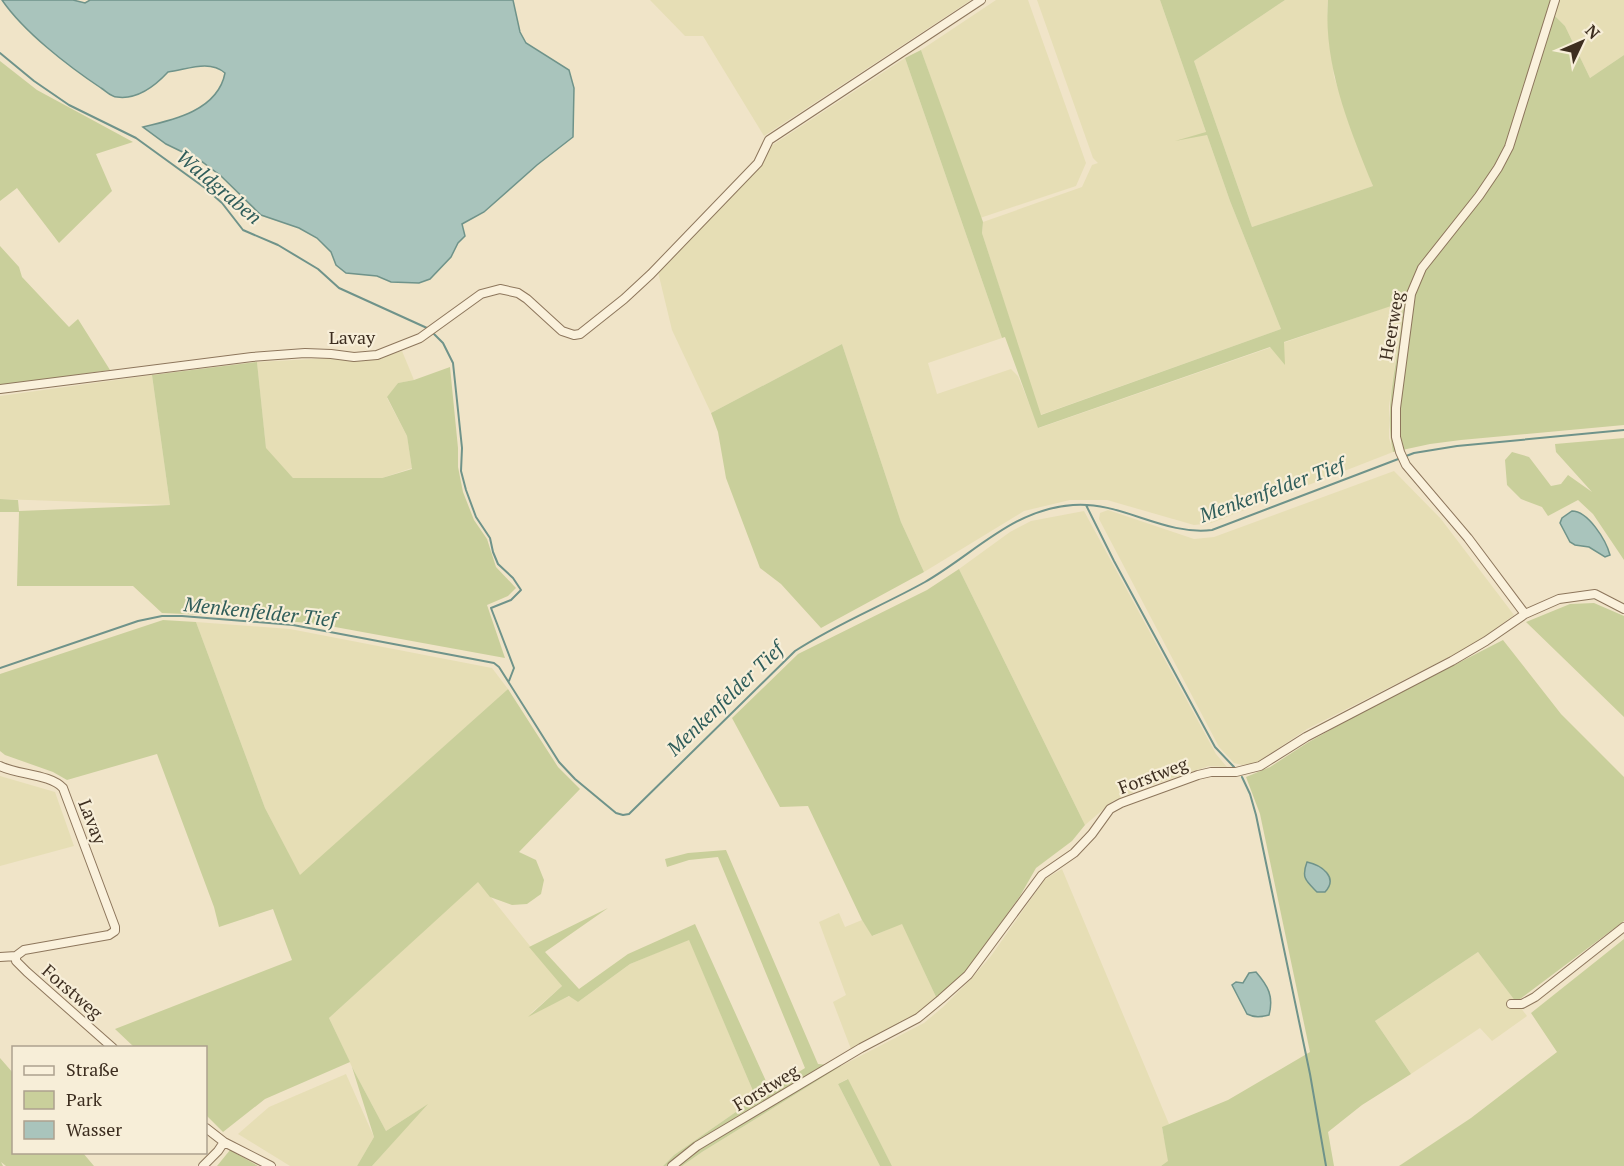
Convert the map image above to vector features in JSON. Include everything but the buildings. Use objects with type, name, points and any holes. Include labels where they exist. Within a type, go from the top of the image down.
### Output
[{"type":"street","name":"Lavay","points":[[0,389],[252,357],[305,353],[354,357],[377,355],[400,348],[420,338],[481,294],[500,289],[518,293],[536,306],[562,331],[574,335],[580,334],[651,274],[758,163],[769,140],[981,0]]},
{"type":"street","name":"Heerweg","points":[[1525,614],[1468,538],[1406,465],[1396,436],[1396,408],[1411,294],[1422,268],[1479,196],[1502,161],[1518,119],[1555,0]]},
{"type":"street","name":"Forstweg","points":[[672,1166],[697,1146],[861,1048],[918,1018],[968,975],[1042,875],[1074,853],[1092,834],[1110,809],[1120,803],[1210,771],[1236,772],[1260,766],[1306,737],[1452,661],[1525,614],[1559,599],[1595,594],[1624,609]]},
{"type":"street","name":"Lavay","points":[[0,766],[57,782],[63,788],[115,931]]},
{"type":"street","points":[[1510,1004],[1522,1004],[1534,997],[1624,927]]},
{"type":"street","name":"Forstweg","points":[[0,957],[16,956],[24,950],[109,935],[115,931]]},
{"type":"street","name":"Forstweg","points":[[16,956],[17,964],[112,1046]]},
{"type":"street","points":[[207,1129],[224,1142],[270,1166]]},
{"type":"street","points":[[203,1166],[224,1142]]},
{"type":"shaded area","points":[[650,0],[971,0],[764,136],[703,36],[685,36]]},
{"type":"shaded area","points":[[996,0],[1028,0],[1086,163],[1076,186],[980,218],[921,50]]},
{"type":"shaded area","points":[[1037,0],[1160,0],[1230,201],[1281,329],[1040,415],[982,233],[983,222],[1082,187],[1092,165],[1098,163],[1093,158]]},
{"type":"shaded area","points":[[1285,0],[1328,0],[1327,11],[1334,77],[1373,186],[1252,227],[1194,61]]},
{"type":"shaded area","points":[[1560,0],[1624,0],[1624,55],[1590,78],[1565,26],[1555,16]]},
{"type":"shaded area","points":[[905,58],[1002,338],[928,363],[937,394],[1011,369],[1018,376],[1039,428],[1404,301],[1389,406],[1389,438],[1393,452],[1211,523],[1194,525],[1107,500],[1070,500],[1024,511],[924,572],[901,522],[842,344],[711,413],[672,330],[658,272],[761,167],[771,146]]},
{"type":"shaded area","points":[[402,351],[414,380],[398,383],[387,398],[407,436],[412,468],[382,478],[293,478],[266,449],[257,362],[378,358]]},
{"type":"shaded area","points":[[152,375],[170,505],[0,499],[0,396]]},
{"type":"shaded area","points":[[1394,471],[1441,519],[1514,615],[1475,644],[1307,729],[1256,763],[1242,765],[1234,763],[1219,747],[1099,519],[1100,513],[1108,510],[1194,539],[1214,537]]},
{"type":"shaded area","points":[[1084,511],[1216,754],[1227,767],[1209,766],[1143,788],[1113,801],[1085,825],[959,569],[1010,532],[1031,521]]},
{"type":"shaded area","points":[[196,622],[290,629],[492,668],[508,689],[300,876],[265,808]]},
{"type":"shaded area","points":[[0,776],[55,792],[74,846],[0,866]]},
{"type":"shaded area","points":[[1062,869],[1169,1124],[1162,1128],[1169,1161],[1161,1166],[892,1166],[847,1079],[838,1084],[880,1166],[682,1166],[841,1066],[924,1023],[971,979],[991,956],[1045,879]]},
{"type":"shaded area","points":[[478,881],[562,986],[530,1014],[570,996],[578,1002],[630,964],[689,939],[756,1098],[674,1155],[663,1166],[372,1166],[425,1106],[386,1131],[329,1018]]},
{"type":"shaded area","points":[[839,913],[845,927],[862,920],[873,936],[902,923],[937,999],[916,1015],[851,1049],[833,1002],[846,995],[819,922]]},
{"type":"shaded area","points":[[1478,952],[1527,1016],[1492,1041],[1480,1028],[1411,1074],[1375,1021]]},
{"type":"shaded area","points":[[346,1074],[374,1137],[357,1166],[290,1166],[238,1134],[269,1107]]},
{"type":"green space","points":[[1160,0],[1285,0],[1194,61],[1252,227],[1373,186],[1347,118],[1334,72],[1328,24],[1328,0],[1560,0],[1555,16],[1565,26],[1590,78],[1624,55],[1624,425],[1461,440],[1393,452],[1390,433],[1391,395],[1403,302],[1284,342],[1285,365],[1270,347],[1038,428],[1005,337],[1002,338],[905,58],[921,50],[983,222],[982,233],[1041,415],[1281,329],[1230,201],[1207,135],[1175,141],[1206,132]]},
{"type":"green space","points":[[0,61],[37,90],[133,142],[96,154],[112,191],[59,243],[17,188],[0,201]]},
{"type":"green space","points":[[0,246],[19,267],[22,277],[69,327],[78,319],[110,370],[0,386]]},
{"type":"green space","points":[[842,344],[901,522],[924,572],[821,628],[781,584],[760,568],[726,478],[718,432],[711,413]]},
{"type":"green space","points":[[257,362],[266,448],[293,478],[382,478],[412,469],[407,436],[387,397],[398,383],[414,380],[450,367],[458,467],[463,492],[474,520],[487,539],[496,567],[516,588],[508,596],[487,605],[505,658],[324,625],[252,617],[162,613],[133,586],[17,586],[19,512],[0,512],[0,499],[18,500],[19,511],[170,505],[152,375]]},
{"type":"green space","points":[[1624,438],[1624,560],[1593,514],[1578,500],[1548,516],[1542,507],[1521,499],[1507,485],[1505,460],[1512,452],[1529,457],[1551,486],[1561,484],[1568,475],[1592,492],[1556,452],[1555,444]]},
{"type":"green space","points":[[959,569],[1085,825],[1072,841],[1036,868],[1020,896],[965,972],[937,999],[902,924],[872,936],[862,920],[808,806],[780,807],[732,718],[798,654],[927,590]]},
{"type":"green space","points":[[1594,603],[1624,616],[1624,717],[1526,622],[1570,604]]},
{"type":"green space","points":[[163,620],[196,622],[265,808],[300,875],[508,689],[558,767],[580,789],[519,852],[536,860],[544,880],[541,894],[527,904],[512,905],[490,897],[478,882],[329,1018],[350,1062],[265,1099],[223,1132],[207,1116],[207,1046],[133,1046],[115,1029],[292,960],[273,909],[219,927],[214,907],[157,754],[67,780],[0,751],[0,674]]},
{"type":"green space","points":[[1503,640],[1561,714],[1624,777],[1624,921],[1516,1002],[1478,952],[1375,1021],[1411,1074],[1362,1105],[1328,1132],[1334,1166],[1161,1166],[1168,1161],[1162,1127],[1228,1100],[1310,1052],[1260,814],[1246,777],[1270,767],[1355,716]]},
{"type":"green space","points":[[726,850],[818,1064],[841,1066],[682,1166],[663,1166],[674,1155],[756,1098],[689,940],[630,964],[578,1002],[569,996],[528,1017],[562,986],[529,947],[608,908],[545,952],[579,989],[628,954],[695,924],[770,1090],[805,1068],[718,857],[689,860],[667,867],[665,859],[688,853]]},
{"type":"green space","points":[[1624,939],[1624,1166],[1399,1166],[1471,1118],[1557,1052],[1531,1013]]},
{"type":"green space","points":[[0,1058],[12,1072],[12,1154],[84,1154],[94,1166],[6,1166],[1,1162],[3,1166],[0,1166]]},
{"type":"green space","points":[[352,1067],[386,1131],[428,1104],[372,1166],[357,1166],[374,1137]]},
{"type":"green space","points":[[848,1079],[892,1166],[880,1166],[838,1084]]},
{"type":"green space","points":[[230,1150],[258,1166],[217,1166]]},
{"type":"water","points":[[2,0],[73,0],[85,3],[90,0],[513,0],[520,32],[526,43],[569,70],[574,88],[573,137],[484,212],[462,224],[465,236],[458,243],[451,257],[430,279],[419,283],[391,282],[377,276],[346,273],[336,265],[331,252],[317,238],[299,228],[261,215],[221,176],[201,161],[166,144],[143,127],[181,117],[204,104],[221,86],[225,73],[205,66],[168,72],[152,87],[139,94],[115,97],[47,48],[22,24]]},
{"type":"water","points":[[1572,511],[1578,512],[1590,521],[1605,542],[1610,555],[1605,557],[1589,547],[1570,542],[1560,523],[1562,518]]},
{"type":"water","points":[[1307,862],[1323,869],[1329,877],[1329,887],[1325,892],[1317,892],[1307,882],[1304,872]]},
{"type":"water","points":[[1256,972],[1269,992],[1271,1002],[1269,1015],[1258,1017],[1247,1014],[1232,985],[1236,982],[1243,983],[1249,973]]},
{"type":"waterway","name":"Waldgraben","points":[[0,53],[34,81],[69,105],[136,138],[205,188],[222,203],[243,230],[278,245],[318,269],[339,288],[427,328]]},
{"type":"waterway","name":"Waldgraben","points":[[434,334],[443,343],[453,363],[462,448],[461,471],[466,490],[476,517],[490,538],[498,564],[513,578],[521,590],[511,600],[491,608],[514,668],[509,681]]},
{"type":"waterway","name":"Menkenfelder Tief","points":[[0,668],[138,621],[162,616],[293,625],[494,663],[499,667],[559,762],[575,779],[616,813],[623,815],[629,814],[795,651],[925,582],[995,534],[1031,515],[1051,508],[1091,505],[1177,528],[1212,530],[1414,453],[1457,446],[1624,430]]},
{"type":"waterway","points":[[1086,505],[1215,747],[1234,767]]},
{"type":"waterway","points":[[1242,777],[1256,815],[1310,1074],[1326,1166]]}]
